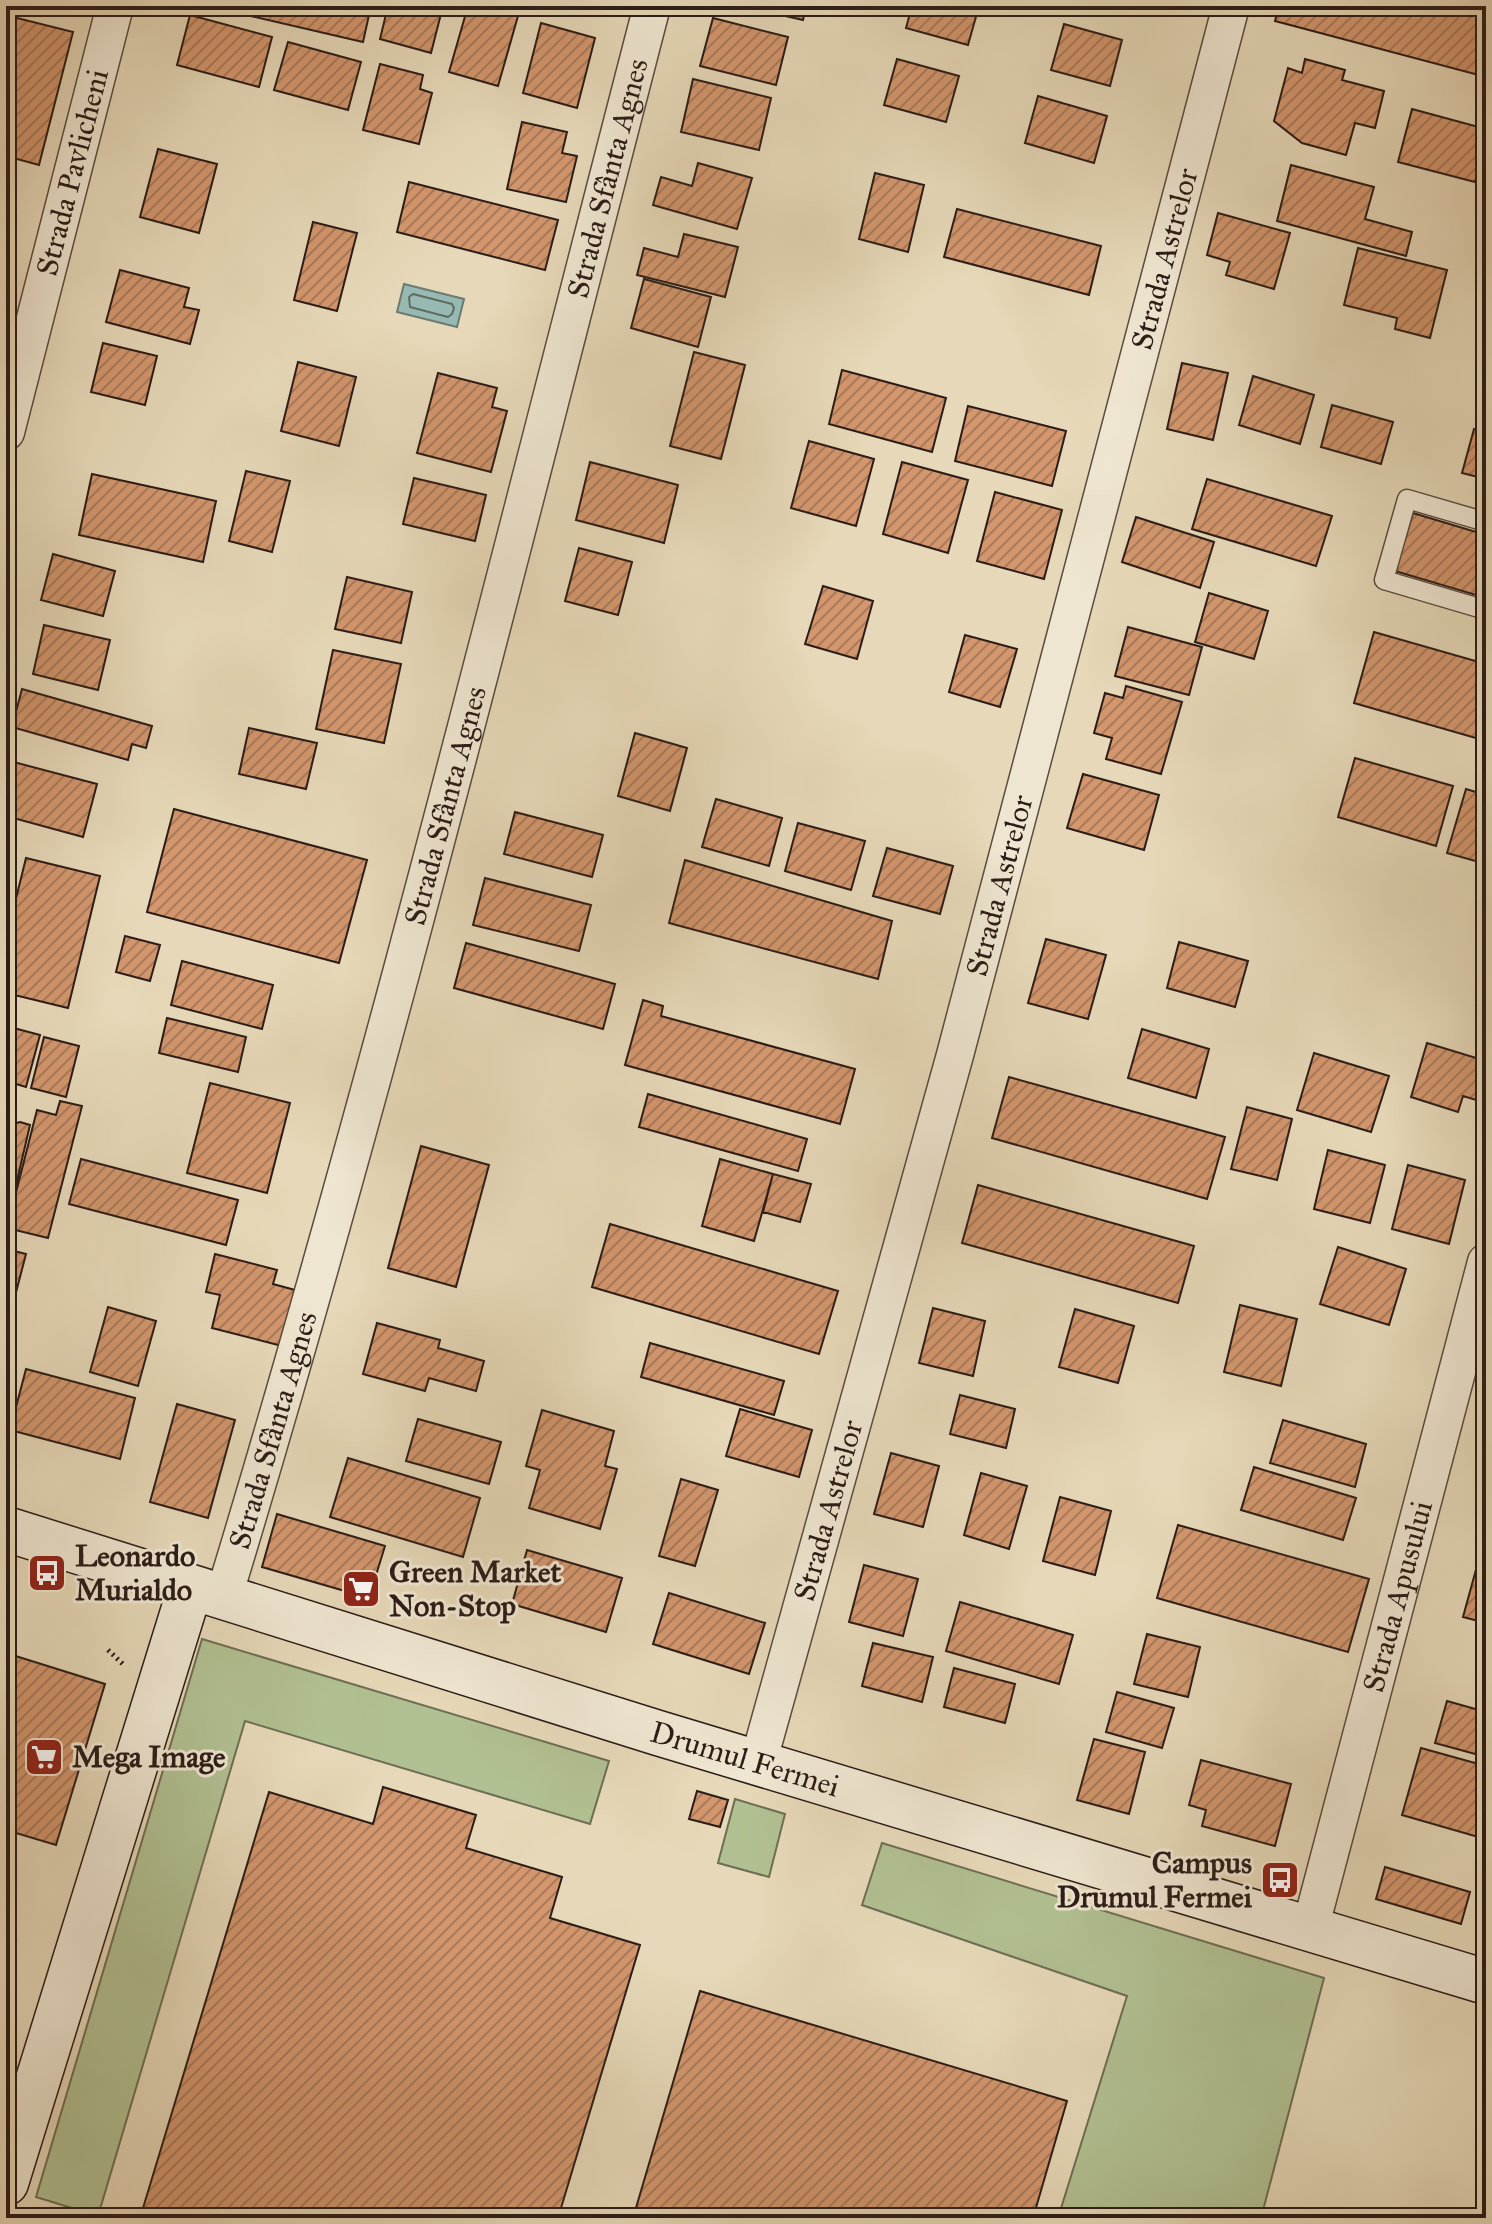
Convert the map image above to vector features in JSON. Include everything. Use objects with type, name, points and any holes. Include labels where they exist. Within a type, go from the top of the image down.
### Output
[{"type":"street","name":"Strada Pavlicheni","points":[[6,431],[115,6]]},
{"type":"street","name":"Strada Sfânta Agnes","points":[[6,2183],[206,1594],[302,1335],[368,1098],[652,6]]},
{"type":"street","name":"Strada Astrelor","points":[[758,1763],[955,1055],[1231,6]]},
{"type":"street","name":"Strada Apusului","points":[[1310,1929],[1486,1262]]},
{"type":"street","name":"Drumul Fermei","points":[[6,1529],[206,1594],[758,1763],[1486,1982]]},
{"type":"lane","points":[[1486,522],[1407,499],[1384,580],[1486,610]]},
{"type":"green space","points":[[202,1639],[609,1761],[590,1824],[245,1721],[98,2216],[36,2197]]},
{"type":"green space","points":[[735,1799],[785,1814],[769,1877],[718,1863]]},
{"type":"green space","points":[[882,1843],[1324,1978],[1261,2218],[1058,2218],[1127,1996],[862,1905]]},
{"type":"water","points":[[404,284],[464,299],[457,327],[397,312]]},
{"type":"building","points":[[208,6],[371,6],[363,42]]},
{"type":"building","points":[[388,6],[443,6],[431,53],[380,39]]},
{"type":"building","points":[[468,6],[483,6],[518,16],[498,86],[449,72]]},
{"type":"building","points":[[741,6],[806,6],[803,20]]},
{"type":"building","points":[[912,6],[979,6],[968,45],[906,28]]},
{"type":"building","points":[[1279,6],[1462,6],[1486,12],[1486,77],[1275,21]]},
{"type":"building","points":[[190,15],[272,37],[259,87],[177,65]]},
{"type":"building","points":[[13,17],[73,32],[39,165],[6,156],[6,45]]},
{"type":"building","points":[[713,18],[788,37],[776,85],[700,66]]},
{"type":"building","points":[[541,23],[595,38],[577,108],[523,93]]},
{"type":"building","points":[[1064,24],[1122,40],[1110,86],[1051,70]]},
{"type":"building","points":[[288,42],[361,62],[348,110],[274,90]]},
{"type":"building","points":[[897,59],[959,76],[946,122],[884,105]]},
{"type":"building","points":[[1305,59],[1345,70],[1342,80],[1384,91],[1375,128],[1355,123],[1346,155],[1302,143],[1274,121],[1288,68],[1302,73]]},
{"type":"building","points":[[380,64],[423,75],[420,89],[432,93],[419,144],[363,130]]},
{"type":"building","points":[[693,79],[771,98],[759,150],[681,132]]},
{"type":"building","points":[[1038,96],[1107,116],[1094,163],[1025,143]]},
{"type":"building","points":[[1412,109],[1486,129],[1475,182],[1398,162]]},
{"type":"building","points":[[522,122],[567,132],[562,153],[577,156],[566,202],[507,189]]},
{"type":"building","points":[[158,149],[217,164],[199,233],[140,217]]},
{"type":"building","points":[[698,163],[752,178],[737,229],[653,205],[661,177],[692,186]]},
{"type":"building","points":[[1291,165],[1374,187],[1365,219],[1412,232],[1406,256],[1277,221]]},
{"type":"building","points":[[875,173],[924,185],[908,252],[859,239]]},
{"type":"building","points":[[409,182],[558,220],[545,270],[397,232]]},
{"type":"building","points":[[957,209],[1101,246],[1089,295],[944,257]]},
{"type":"building","points":[[6,213],[16,216],[6,249]]},
{"type":"building","points":[[1218,213],[1290,233],[1274,289],[1226,275],[1230,262],[1207,255]]},
{"type":"building","points":[[313,222],[357,233],[337,311],[294,300]]},
{"type":"building","points":[[684,234],[738,247],[725,297],[637,275],[644,248],[678,257]]},
{"type":"building","points":[[1358,248],[1447,270],[1430,338],[1395,329],[1397,318],[1344,305]]},
{"type":"building","points":[[120,270],[189,288],[184,307],[199,310],[190,344],[106,322]]},
{"type":"building","points":[[644,279],[711,297],[698,347],[631,328]]},
{"type":"building","points":[[103,343],[157,356],[145,405],[91,392]]},
{"type":"building","points":[[694,352],[745,365],[721,459],[670,446]]},
{"type":"building","points":[[298,362],[356,377],[339,446],[281,431]]},
{"type":"building","points":[[1182,363],[1228,373],[1213,440],[1167,429]]},
{"type":"building","points":[[842,370],[946,398],[932,452],[829,424]]},
{"type":"building","points":[[438,373],[497,388],[492,407],[507,411],[491,472],[417,453]]},
{"type":"building","points":[[1253,376],[1314,395],[1300,444],[1239,425]]},
{"type":"building","points":[[1332,405],[1393,422],[1381,464],[1321,447]]},
{"type":"building","points":[[968,406],[1066,431],[1052,486],[955,461]]},
{"type":"building","points":[[1474,429],[1486,432],[1486,479],[1462,473]]},
{"type":"building","points":[[809,441],[874,459],[856,526],[791,508]]},
{"type":"building","points":[[590,462],[678,485],[664,543],[576,520]]},
{"type":"building","points":[[902,462],[968,480],[948,553],[883,534]]},
{"type":"building","points":[[246,471],[290,481],[272,552],[229,541]]},
{"type":"building","points":[[92,474],[216,501],[203,562],[79,535]]},
{"type":"building","points":[[414,478],[486,495],[475,541],[403,524]]},
{"type":"building","points":[[1207,479],[1332,516],[1316,566],[1192,529]]},
{"type":"building","points":[[995,492],[1062,510],[1044,579],[977,561]]},
{"type":"building","points":[[1413,513],[1486,535],[1486,598],[1395,571]]},
{"type":"building","points":[[1136,517],[1214,542],[1200,588],[1122,562]]},
{"type":"building","points":[[579,548],[632,562],[618,615],[565,601]]},
{"type":"building","points":[[53,554],[115,571],[103,616],[41,600]]},
{"type":"building","points":[[347,577],[412,592],[401,643],[335,629]]},
{"type":"building","points":[[823,586],[873,601],[857,659],[805,644]]},
{"type":"building","points":[[1209,593],[1268,611],[1254,659],[1195,642]]},
{"type":"building","points":[[44,625],[110,640],[98,690],[33,674]]},
{"type":"building","points":[[1128,627],[1202,647],[1189,695],[1115,676]]},
{"type":"building","points":[[1374,632],[1486,664],[1486,741],[1354,703]]},
{"type":"building","points":[[965,635],[1017,649],[1000,707],[949,692]]},
{"type":"building","points":[[333,650],[401,664],[384,743],[316,729]]},
{"type":"building","points":[[1126,686],[1182,702],[1161,774],[1106,759],[1112,738],[1094,733],[1105,693],[1123,698]]},
{"type":"building","points":[[22,689],[152,726],[146,748],[132,744],[128,760],[12,727]]},
{"type":"building","points":[[249,728],[317,743],[306,789],[239,774]]},
{"type":"building","points":[[635,733],[687,748],[670,811],[618,796]]},
{"type":"building","points":[[1355,758],[1453,786],[1436,846],[1338,817]]},
{"type":"building","points":[[6,760],[97,784],[83,837],[6,816]]},
{"type":"building","points":[[1083,774],[1159,795],[1144,850],[1067,828]]},
{"type":"building","points":[[1466,789],[1486,795],[1486,864],[1447,853]]},
{"type":"building","points":[[716,799],[782,818],[769,866],[702,847]]},
{"type":"building","points":[[174,809],[367,860],[339,963],[147,912]]},
{"type":"building","points":[[515,812],[603,835],[592,877],[504,854]]},
{"type":"building","points":[[798,823],[865,841],[851,890],[785,871]]},
{"type":"building","points":[[887,848],[953,866],[940,914],[873,896]]},
{"type":"building","points":[[26,858],[100,876],[68,1008],[6,993],[6,939]]},
{"type":"building","points":[[685,860],[892,921],[878,979],[669,923]]},
{"type":"building","points":[[485,878],[591,905],[579,951],[473,925]]},
{"type":"building","points":[[125,936],[160,945],[150,981],[116,972]]},
{"type":"building","points":[[1046,939],[1106,955],[1088,1019],[1028,1003]]},
{"type":"building","points":[[1179,942],[1248,961],[1235,1007],[1167,988]]},
{"type":"building","points":[[466,943],[615,984],[603,1029],[454,988]]},
{"type":"building","points":[[182,961],[273,985],[262,1029],[171,1005]]},
{"type":"building","points":[[1486,971],[1486,1008],[1476,1005]]},
{"type":"building","points":[[643,1000],[663,1006],[661,1016],[855,1069],[840,1124],[625,1065]]},
{"type":"building","points":[[167,1018],[246,1037],[238,1072],[159,1053]]},
{"type":"building","points":[[6,1026],[40,1035],[26,1087],[6,1081]]},
{"type":"building","points":[[1142,1029],[1209,1049],[1196,1098],[1128,1078]]},
{"type":"building","points":[[44,1037],[79,1046],[66,1097],[31,1088]]},
{"type":"building","points":[[1427,1043],[1486,1061],[1486,1103],[1463,1096],[1458,1112],[1411,1097]]},
{"type":"building","points":[[1314,1053],[1389,1076],[1371,1132],[1297,1110]]},
{"type":"building","points":[[1009,1077],[1225,1137],[1207,1199],[992,1138]]},
{"type":"building","points":[[210,1083],[290,1103],[267,1193],[187,1173]]},
{"type":"building","points":[[648,1094],[807,1139],[798,1171],[639,1127]]},
{"type":"building","points":[[60,1101],[82,1106],[48,1238],[7,1228],[37,1110],[56,1115]]},
{"type":"building","points":[[1247,1107],[1292,1119],[1277,1180],[1231,1169]]},
{"type":"building","points":[[20,1122],[30,1125],[9,1215],[6,1215],[6,1126]]},
{"type":"building","points":[[421,1146],[489,1165],[456,1287],[388,1268]]},
{"type":"building","points":[[1328,1150],[1385,1165],[1370,1223],[1314,1209]]},
{"type":"building","points":[[81,1159],[238,1200],[226,1245],[69,1204]]},
{"type":"building","points":[[720,1159],[773,1174],[754,1241],[702,1226]]},
{"type":"building","points":[[1408,1165],[1465,1180],[1449,1244],[1392,1229]]},
{"type":"building","points":[[773,1174],[811,1184],[800,1222],[763,1212]]},
{"type":"building","points":[[978,1185],[1194,1246],[1178,1303],[962,1243]]},
{"type":"building","points":[[610,1224],[838,1291],[819,1354],[592,1287]]},
{"type":"building","points":[[1338,1247],[1406,1269],[1389,1325],[1320,1304]]},
{"type":"building","points":[[6,1249],[26,1254],[13,1304],[6,1302]]},
{"type":"building","points":[[215,1254],[277,1270],[273,1284],[295,1290],[282,1346],[212,1328],[220,1295],[206,1292]]},
{"type":"building","points":[[1240,1305],[1297,1319],[1281,1386],[1224,1372]]},
{"type":"building","points":[[108,1307],[156,1321],[138,1386],[90,1372]]},
{"type":"building","points":[[933,1308],[985,1321],[973,1376],[919,1363]]},
{"type":"building","points":[[1075,1309],[1134,1326],[1118,1383],[1059,1367]]},
{"type":"building","points":[[377,1323],[440,1340],[438,1348],[484,1361],[476,1391],[429,1378],[425,1391],[363,1374]]},
{"type":"building","points":[[650,1343],[784,1381],[774,1415],[641,1377]]},
{"type":"building","points":[[26,1369],[135,1398],[120,1459],[10,1430]]},
{"type":"building","points":[[960,1395],[1015,1409],[1006,1448],[950,1434]]},
{"type":"building","points":[[177,1404],[235,1420],[208,1518],[150,1502]]},
{"type":"building","points":[[740,1409],[812,1430],[799,1477],[726,1456]]},
{"type":"building","points":[[542,1410],[614,1431],[605,1466],[617,1469],[600,1529],[529,1508],[540,1470],[526,1466]]},
{"type":"building","points":[[418,1419],[501,1442],[489,1484],[406,1461]]},
{"type":"building","points":[[1283,1420],[1366,1444],[1355,1487],[1270,1463]]},
{"type":"building","points":[[891,1453],[939,1466],[923,1527],[874,1514]]},
{"type":"building","points":[[348,1458],[480,1498],[463,1557],[330,1517]]},
{"type":"building","points":[[1254,1467],[1356,1498],[1343,1540],[1241,1510]]},
{"type":"building","points":[[981,1473],[1027,1486],[1009,1549],[964,1535]]},
{"type":"building","points":[[681,1479],[718,1490],[695,1566],[659,1556]]},
{"type":"building","points":[[1060,1497],[1111,1511],[1095,1575],[1043,1561]]},
{"type":"building","points":[[277,1514],[385,1546],[369,1598],[262,1567]]},
{"type":"building","points":[[1178,1525],[1369,1579],[1348,1652],[1157,1598]]},
{"type":"building","points":[[1486,1533],[1486,1623],[1463,1617]]},
{"type":"building","points":[[527,1550],[622,1578],[606,1632],[512,1604]]},
{"type":"building","points":[[864,1565],[918,1579],[903,1636],[849,1622]]},
{"type":"building","points":[[669,1593],[765,1623],[749,1674],[653,1644]]},
{"type":"building","points":[[960,1602],[1073,1635],[1059,1684],[946,1651]]},
{"type":"building","points":[[1147,1634],[1200,1647],[1188,1697],[1134,1684]]},
{"type":"building","points":[[873,1643],[933,1657],[922,1702],[862,1686]]},
{"type":"building","name":"Mega Image","points":[[6,1653],[105,1684],[56,1845],[6,1830]]},
{"type":"building","points":[[954,1668],[1015,1684],[1005,1723],[944,1707]]},
{"type":"building","points":[[1117,1692],[1174,1708],[1162,1748],[1106,1732]]},
{"type":"building","points":[[1447,1701],[1486,1712],[1486,1757],[1435,1743]]},
{"type":"building","points":[[1094,1739],[1145,1752],[1129,1814],[1077,1800]]},
{"type":"building","points":[[1421,1748],[1486,1766],[1485,1839],[1402,1815]]},
{"type":"building","points":[[1201,1760],[1291,1784],[1275,1846],[1202,1826],[1206,1810],[1189,1805]]},
{"type":"building","points":[[383,1787],[476,1815],[466,1848],[562,1877],[550,1918],[640,1945],[558,2218],[140,2218],[269,1792],[373,1824]]},
{"type":"building","points":[[697,1791],[728,1800],[720,1827],[689,1819]]},
{"type":"building","points":[[1385,1867],[1470,1892],[1461,1924],[1376,1899]]},
{"type":"building","points":[[6,1937],[16,1940],[6,1972]]},
{"type":"building","points":[[700,1991],[1067,2101],[1033,2218],[633,2218]]},
{"type":"place","name":"Leonardo Murialdo","points":[[47,1573]]},
{"type":"place","name":"Green Market Non-Stop","points":[[361,1589]]},
{"type":"place","name":"Mega Image","points":[[44,1757]]},
{"type":"place","name":"Campus Drumul Fermei","points":[[1280,1880]]}]
